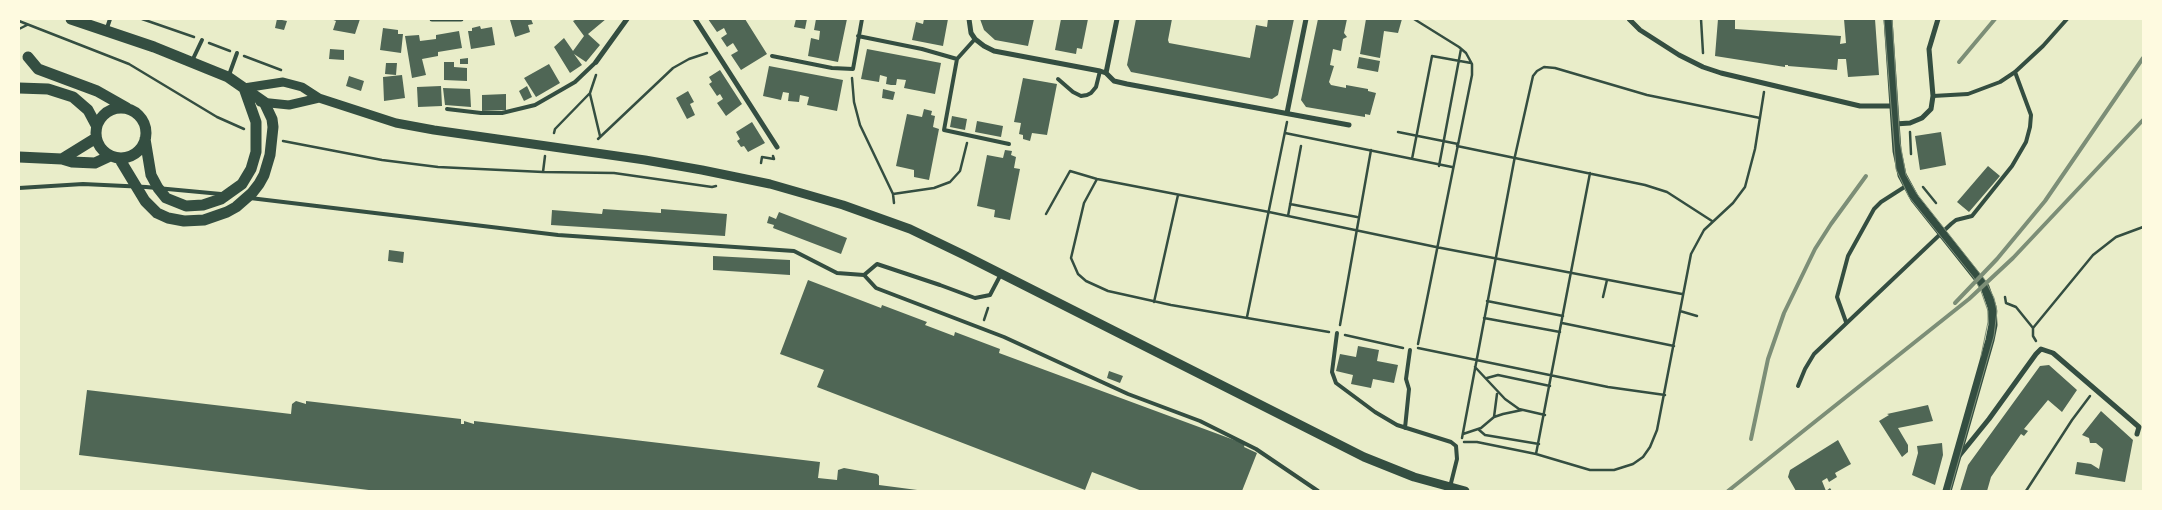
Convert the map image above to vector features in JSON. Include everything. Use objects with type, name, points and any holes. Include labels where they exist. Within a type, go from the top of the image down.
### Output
[{"type":"highway","points":[[71,19],[107,30],[228,77],[266,105],[272,119],[273,135],[264,175],[245,200],[218,216],[191,222],[162,216],[145,201],[114,157],[105,152],[95,140],[96,125],[100,118],[112,109],[127,108]]},
{"type":"highway","points":[[28,57],[38,69],[97,91],[134,112],[144,123],[144,144],[152,175],[158,188],[166,198],[186,206],[203,205],[221,199],[242,184],[254,161],[257,130],[244,88]]},
{"type":"highway","points":[[19,88],[48,89],[73,97],[88,110],[96,125]]},
{"type":"highway","points":[[62,159],[95,140]]},
{"type":"highway","points":[[19,157],[95,163],[114,157],[132,155],[144,144]]},
{"type":"street","points":[[432,19],[460,19]]},
{"type":"street","points":[[596,62],[627,19]]},
{"type":"street","points":[[694,19],[777,147]]},
{"type":"street","points":[[968,19],[975,39],[994,51],[1106,73],[1114,81],[1127,84],[1349,125]]},
{"type":"street","points":[[1106,73],[1117,19]]},
{"type":"street","points":[[1288,114],[1306,19]]},
{"type":"street","points":[[1628,19],[1656,41],[1702,67],[1860,106],[1894,106]]},
{"type":"street","points":[[1888,19],[1898,162],[1906,186],[1985,287],[1992,307],[1993,325],[1990,340],[1947,491]]},
{"type":"street","points":[[1895,124],[1910,122],[1928,115],[1931,109],[1933,96],[1929,49],[1938,19]]},
{"type":"street","points":[[244,88],[282,82],[302,87],[319,98],[396,123],[546,150],[655,162],[739,177],[810,194],[883,218],[1001,274],[1364,457],[1406,474],[1465,491]]},
{"type":"street","points":[[249,103],[289,105],[319,98]]},
{"type":"street","points":[[1956,460],[1989,420],[2036,354],[2042,349],[2052,352],[2097,390],[2138,427],[2137,434]]},
{"type":"lane","points":[[107,30],[110,19]]},
{"type":"lane","points":[[772,56],[832,68],[853,69],[862,19]]},
{"type":"lane","points":[[1933,96],[1959,95],[2000,82],[2015,72],[2043,46],[2067,19]]},
{"type":"lane","points":[[858,36],[922,49],[958,59]]},
{"type":"lane","points":[[975,39],[958,59],[944,130],[1009,144]]},
{"type":"lane","points":[[192,62],[202,40]]},
{"type":"lane","points":[[228,77],[237,53]]},
{"type":"lane","points":[[447,109],[481,113],[502,112],[535,105],[575,82],[596,62]]},
{"type":"lane","points":[[1058,79],[1073,92],[1082,96],[1091,93],[1096,87],[1100,72]]},
{"type":"lane","points":[[1798,386],[1814,354],[1951,224],[1956,220],[1972,216],[2012,166],[2026,142],[2030,127],[2030,115],[2015,72]]},
{"type":"lane","points":[[19,188],[83,184],[146,187],[558,236],[794,251],[837,273],[864,275],[876,288],[1004,337],[1128,394],[1200,421],[1256,449],[1318,491]]},
{"type":"lane","points":[[1846,322],[1837,297],[1848,256],[1874,209],[1881,202],[1906,186]]},
{"type":"lane","points":[[864,275],[877,264],[940,284],[970,297],[981,298],[986,297],[993,291],[1001,274]]},
{"type":"lane","points":[[1338,334],[1332,372],[1336,383],[1376,412],[1405,428],[1452,442],[1456,446],[1457,459],[1450,488]]},
{"type":"lane","points":[[1405,428],[1409,389],[1406,379],[1410,350]]},
{"type":"path","points":[[1414,19],[1461,49],[1471,63],[1472,75],[1417,348],[1617,389],[1665,395]]},
{"type":"path","points":[[1701,19],[1703,53]]},
{"type":"path","points":[[19,21],[130,64],[217,117],[250,131]]},
{"type":"path","points":[[19,28],[29,24]]},
{"type":"path","points":[[1439,166],[1461,49]]},
{"type":"path","points":[[590,93],[599,138],[673,68],[689,59],[715,50]]},
{"type":"path","points":[[1412,159],[1432,56],[1471,63]]},
{"type":"path","points":[[1760,118],[1647,95],[1556,68],[1544,67],[1537,71],[1533,76],[1515,156],[1461,442],[1477,442],[1536,454],[1590,470],[1614,470],[1633,464],[1643,456],[1650,447],[1657,430],[1691,254],[1704,230],[1742,194],[1752,166],[1760,118],[1765,83]]},
{"type":"path","points":[[853,69],[853,93],[860,125],[893,194],[894,204]]},
{"type":"path","points":[[554,133],[555,129],[590,93],[595,82]]},
{"type":"path","points":[[1097,179],[1084,203],[1071,258],[1078,274],[1094,285],[1108,291],[1154,302],[1247,317],[1288,114]]},
{"type":"path","points":[[1910,122],[1912,162]]},
{"type":"path","points":[[1398,132],[1645,185],[1667,192],[1712,221]]},
{"type":"path","points":[[1285,134],[1371,150],[1439,166],[1452,167]]},
{"type":"path","points":[[282,140],[319,149],[401,162],[465,169],[624,174],[712,187],[739,177]]},
{"type":"path","points":[[1288,216],[1301,146]]},
{"type":"path","points":[[544,172],[546,150]]},
{"type":"path","points":[[1338,334],[1371,150]]},
{"type":"path","points":[[761,163],[762,157],[774,159],[773,155]]},
{"type":"path","points":[[893,194],[934,188],[946,184],[958,174],[965,155]]},
{"type":"path","points":[[1046,214],[1070,171],[1097,179],[1269,212],[1436,248],[1682,294]]},
{"type":"path","points":[[1536,454],[1590,173]]},
{"type":"path","points":[[1922,184],[1936,203]]},
{"type":"path","points":[[1154,302],[1178,195]]},
{"type":"path","points":[[1290,204],[1358,218]]},
{"type":"path","points":[[2033,328],[2093,255],[2116,237],[2143,227]]},
{"type":"path","points":[[1603,298],[1607,280]]},
{"type":"path","points":[[2005,297],[2006,303],[2016,307],[2033,328],[2033,336]]},
{"type":"path","points":[[1487,301],[1564,316]]},
{"type":"path","points":[[983,321],[988,308]]},
{"type":"path","points":[[1680,312],[1697,316]]},
{"type":"path","points":[[1484,318],[1560,332]]},
{"type":"path","points":[[1562,323],[1674,346]]},
{"type":"path","points":[[1474,367],[1487,378],[1497,393],[1523,410],[1545,415]]},
{"type":"path","points":[[1487,378],[1498,375],[1550,386]]},
{"type":"path","points":[[2026,491],[2072,420],[2088,398],[2097,390]]},
{"type":"path","points":[[1494,417],[1497,393]]},
{"type":"path","points":[[1462,434],[1478,429],[1494,417],[1523,410]]},
{"type":"path","points":[[1478,429],[1485,435],[1539,444]]},
{"type":"building","points":[[277,19],[287,21],[284,30],[275,28]]},
{"type":"building","points":[[331,19],[360,19],[355,34],[333,30],[336,21]]},
{"type":"building","points":[[531,19],[533,24],[528,25],[530,32],[515,37],[510,20]]},
{"type":"building","points":[[577,19],[606,19],[588,34],[600,45],[586,62],[574,54],[582,65],[570,73],[554,47],[564,38],[573,51],[584,36],[573,21]]},
{"type":"building","points":[[708,19],[745,19],[767,54],[741,70],[731,55],[738,51],[733,43],[727,47],[721,38],[727,34],[724,28],[717,32]]},
{"type":"building","points":[[796,19],[807,19],[805,29],[794,27]]},
{"type":"building","points":[[816,19],[847,19],[838,62],[808,56],[811,38],[819,40],[820,31],[814,30]]},
{"type":"building","points":[[924,19],[948,19],[943,46],[912,40],[916,22],[923,24]]},
{"type":"building","points":[[980,19],[1034,19],[1028,46],[995,40],[984,30]]},
{"type":"building","points":[[1061,19],[1088,19],[1082,49],[1077,48],[1076,54],[1055,50]]},
{"type":"building","points":[[1136,19],[1172,19],[1169,43],[1250,58],[1256,25],[1267,27],[1268,19],[1294,19],[1278,95],[1272,99],[1131,72],[1127,65]]},
{"type":"building","points":[[1318,19],[1347,19],[1344,33],[1347,37],[1343,39],[1341,51],[1333,49],[1330,65],[1334,66],[1329,82],[1331,85],[1346,88],[1346,85],[1368,89],[1368,91],[1376,93],[1370,115],[1365,114],[1365,117],[1306,107],[1301,100]]},
{"type":"building","points":[[1366,19],[1402,19],[1398,33],[1384,31],[1380,58],[1360,54]]},
{"type":"building","points":[[1718,19],[1735,19],[1735,29],[1841,36],[1840,44],[1846,43],[1844,19],[1875,19],[1879,75],[1848,77],[1846,59],[1838,59],[1837,70],[1788,65],[1785,65],[1785,67],[1715,56]]},
{"type":"building","points":[[480,26],[481,29],[492,27],[495,45],[471,49],[468,31],[472,31],[472,28]]},
{"type":"building","points":[[383,28],[398,30],[398,34],[403,34],[401,53],[380,50]]},
{"type":"building","points":[[459,31],[462,48],[438,52],[438,56],[422,59],[426,75],[412,78],[405,36],[419,35],[420,41],[436,39],[436,35]]},
{"type":"building","points":[[330,49],[344,50],[344,60],[329,59]]},
{"type":"building","points":[[867,49],[941,63],[935,94],[904,88],[906,80],[897,79],[896,85],[891,85],[886,84],[887,77],[880,75],[879,82],[861,79]]},
{"type":"building","points":[[1359,57],[1380,61],[1378,72],[1357,68]]},
{"type":"building","points":[[468,58],[468,64],[460,64],[460,59]]},
{"type":"building","points":[[444,62],[454,62],[454,67],[467,68],[467,81],[444,80]]},
{"type":"building","points":[[386,63],[397,63],[396,75],[385,74]]},
{"type":"building","points":[[549,64],[560,83],[536,97],[524,78]]},
{"type":"building","points":[[769,66],[843,80],[837,111],[807,105],[809,97],[800,95],[799,102],[788,101],[789,93],[783,92],[781,100],[763,96]]},
{"type":"building","points":[[720,70],[742,104],[726,116],[717,103],[723,99],[720,94],[717,96],[709,84],[712,82],[709,77]]},
{"type":"building","points":[[402,75],[405,98],[384,101],[383,77]]},
{"type":"building","points":[[349,76],[364,81],[361,91],[346,86]]},
{"type":"building","points":[[1023,78],[1057,84],[1047,135],[1032,133],[1030,141],[1023,139],[1023,135],[1019,134],[1021,123],[1014,122]]},
{"type":"building","points":[[441,86],[442,106],[418,107],[417,87]]},
{"type":"building","points":[[527,86],[532,97],[524,101],[519,91]]},
{"type":"building","points":[[443,88],[470,89],[471,107],[445,105]]},
{"type":"building","points":[[883,89],[895,92],[893,100],[882,98]]},
{"type":"building","points":[[688,91],[694,102],[690,104],[695,115],[687,119],[676,98]]},
{"type":"building","points":[[506,94],[506,110],[482,111],[482,95]]},
{"type":"building","points":[[924,109],[932,111],[931,115],[935,116],[933,127],[939,129],[929,180],[914,177],[914,170],[896,166],[907,114],[922,117]]},
{"type":"building","points":[[952,116],[967,119],[965,130],[950,127]]},
{"type":"building","points":[[977,121],[1003,126],[1001,137],[975,132]]},
{"type":"building","points":[[752,122],[765,143],[748,152],[737,141],[740,139],[736,132]]},
{"type":"building","points":[[1941,132],[1946,165],[1920,170],[1915,136]]},
{"type":"building","points":[[1005,150],[1012,151],[1011,155],[1016,157],[1014,168],[1020,169],[1010,220],[994,217],[995,210],[977,206],[987,155],[1003,158]]},
{"type":"building","points":[[1988,166],[2000,176],[1969,212],[1957,202]]},
{"type":"building","points":[[603,209],[661,213],[661,209],[727,214],[725,236],[551,225],[552,210],[602,214]]},
{"type":"building","points":[[779,212],[847,238],[841,254],[773,228],[774,225],[767,223],[769,216],[776,219]]},
{"type":"building","points":[[389,250],[404,252],[403,263],[388,261]]},
{"type":"building","points":[[713,256],[790,260],[790,275],[713,270]]},
{"type":"building","points":[[808,280],[881,308],[882,305],[927,322],[925,325],[954,336],[955,332],[1000,349],[999,353],[1245,444],[1244,447],[1257,453],[1242,491],[1142,491],[1092,472],[1085,490],[817,387],[824,370],[780,354]]},
{"type":"building","points":[[1358,346],[1379,350],[1377,361],[1398,365],[1394,383],[1373,379],[1371,388],[1351,384],[1353,375],[1336,371],[1340,354],[1356,357]]},
{"type":"building","points":[[2049,365],[2077,390],[2062,412],[2048,400],[2024,429],[2028,431],[2024,436],[2021,434],[1991,477],[1987,491],[1960,491],[1968,465],[2040,366]]},
{"type":"building","points":[[1109,371],[1123,376],[1120,383],[1107,378]]},
{"type":"building","points":[[87,390],[291,414],[292,404],[296,401],[306,404],[306,401],[461,419],[461,424],[464,424],[464,421],[474,424],[474,421],[820,462],[818,478],[837,480],[838,470],[844,468],[877,474],[879,476],[879,485],[925,491],[377,491],[79,455]]},
{"type":"building","points":[[1928,405],[1933,421],[1898,428],[1908,445],[1908,452],[1902,457],[1879,421],[1889,415],[1887,414]]},
{"type":"building","points":[[2101,411],[2133,440],[2125,482],[2075,474],[2077,462],[2091,464],[2099,469],[2103,449],[2096,443],[2090,443],[2089,438],[2082,435]]},
{"type":"building","points":[[1838,440],[1851,464],[1835,473],[1837,477],[1829,482],[1827,478],[1822,481],[1826,491],[1796,491],[1788,477],[1790,470]]},
{"type":"building","points":[[1942,443],[1943,455],[1935,485],[1912,475],[1918,453],[1917,446]]},
{"type":"tram line","points":[[1884,19],[1896,169],[1909,197],[1974,278],[1981,291],[1988,311],[1988,322],[1981,356]]},
{"type":"tram line","points":[[1892,19],[1900,143],[1906,175],[1917,194],[1985,280],[1994,298],[1997,311],[1994,336],[1950,491]]},
{"type":"railway","points":[[1959,62],[1995,19]]},
{"type":"railway","points":[[1955,303],[1997,259],[2045,201],[2143,58]]},
{"type":"railway","points":[[1728,491],[1969,299],[2013,258],[2143,120]]},
{"type":"railway","points":[[1751,439],[1768,359],[1784,313],[1815,249],[1866,176]]}]
